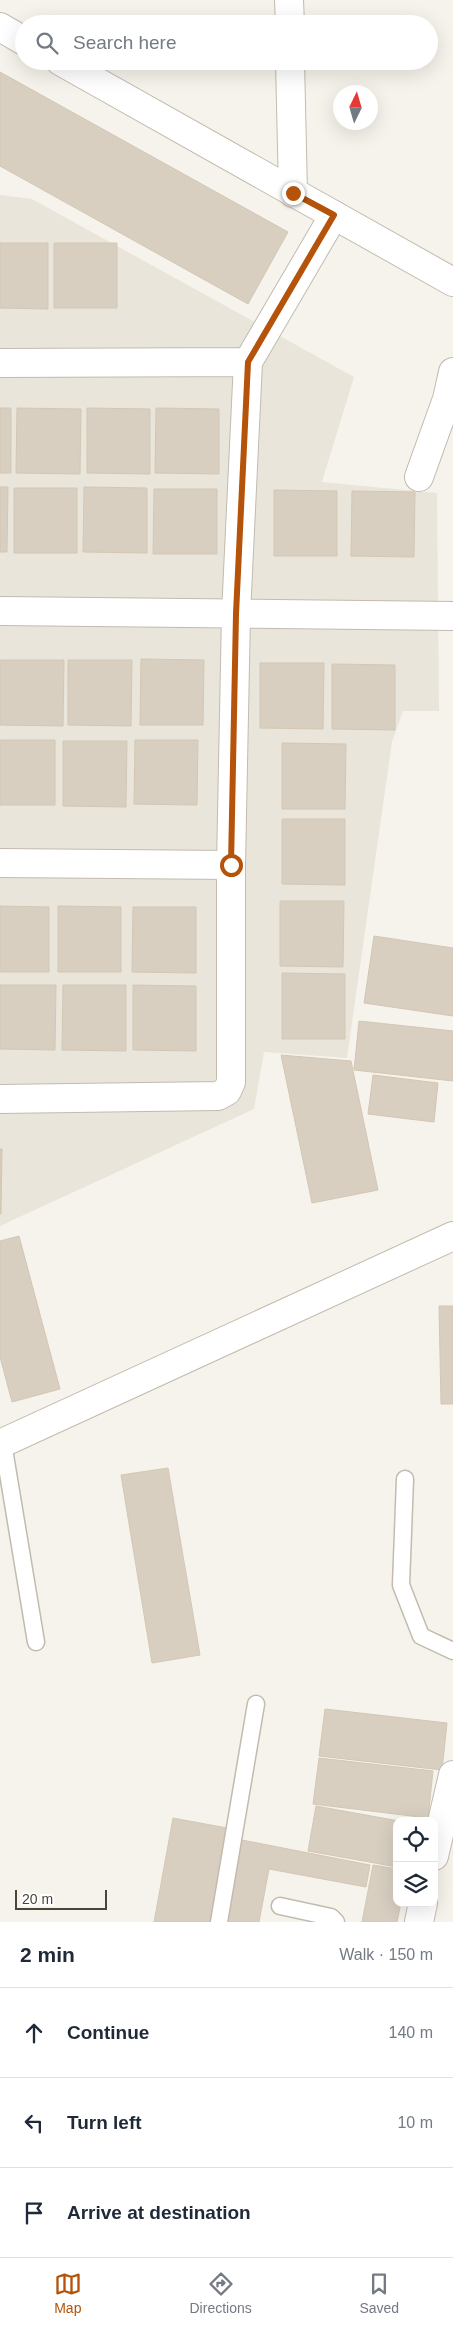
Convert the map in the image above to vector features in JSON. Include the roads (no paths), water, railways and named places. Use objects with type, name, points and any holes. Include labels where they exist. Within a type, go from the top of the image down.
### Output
[{"type":"street","points":[[289,0],[290,15]]},
{"type":"street","points":[[0,27],[15,36]]},
{"type":"street","points":[[76,70],[453,282]]},
{"type":"street","points":[[290,70],[293,193]]},
{"type":"street","points":[[0,1099],[218,1096],[227,1091],[231,1082],[231,865],[236,614],[248,362],[334,215]]},
{"type":"street","points":[[0,363],[248,362]]},
{"type":"street","points":[[419,477],[447,399],[453,372]]},
{"type":"street","points":[[0,611],[453,616]]},
{"type":"street","points":[[0,862],[231,865]]},
{"type":"street","points":[[1,1444],[453,1236]]},
{"type":"street","points":[[438,1839],[453,1775]]},
{"type":"street","points":[[419,1922],[422,1907]]},
{"type":"lane","points":[[1,1444],[36,1642]]},
{"type":"lane","points":[[405,1479],[401,1584],[421,1636],[453,1652]]},
{"type":"lane","points":[[219,1922],[256,1704]]},
{"type":"lane","points":[[280,1906],[331,1917],[336,1922]]}]
